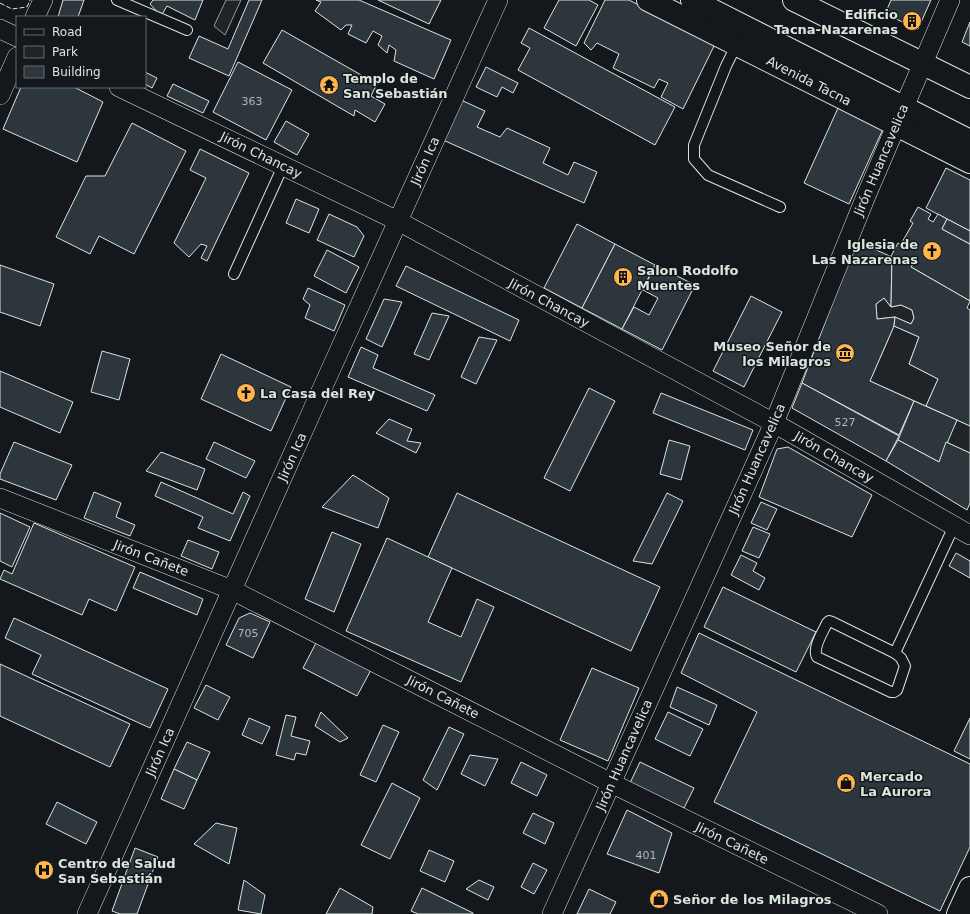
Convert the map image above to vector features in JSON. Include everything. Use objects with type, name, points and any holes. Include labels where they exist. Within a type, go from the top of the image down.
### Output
[{"type":"main road","name":"Avenida Tacna","points":[[648,0],[737,44],[900,116],[970,140]]},
{"type":"main road","name":"Avenida Tacna","points":[[692,0],[900,116],[970,162]]},
{"type":"main road","points":[[794,0],[925,58],[970,87]]},
{"type":"main road","points":[[958,914],[970,888]]},
{"type":"street","points":[[36,16],[43,0]]},
{"type":"street","name":"Jirón Ica","points":[[87,914],[498,0]]},
{"type":"street","name":"Jirón Huancavelica","points":[[552,914],[774,423],[900,116],[950,0]]},
{"type":"street","points":[[0,29],[16,37]]},
{"type":"street","points":[[0,95],[16,60]]},
{"type":"street","name":"Jirón Chancay","points":[[121,88],[398,222],[774,423],[962,530]]},
{"type":"street","name":"Jirón Cañete","points":[[0,498],[232,590],[611,783],[878,914]]},
{"type":"lane","points":[[117,0],[187,30]]},
{"type":"lane","points":[[737,44],[726,66],[694,145],[694,159],[708,175],[780,207]]},
{"type":"lane","points":[[234,274],[283,166]]},
{"type":"lane","points":[[895,653],[962,530]]},
{"type":"lane","points":[[829,621],[895,653],[902,658],[905,666],[897,690],[894,692],[891,692],[817,657],[815,654],[826,623],[829,621]]},
{"type":"green space","points":[[226,0],[241,0],[225,35],[214,26]]},
{"type":"green space","points":[[884,298],[891,307],[901,305],[912,310],[914,318],[911,324],[895,317],[877,319],[876,304]]},
{"type":"green space","points":[[894,326],[919,337],[909,364],[938,379],[926,406],[870,381]]},
{"type":"green space","points":[[957,420],[970,426],[970,453],[946,442]]},
{"type":"building","points":[[63,0],[84,0],[78,16],[58,16]]},
{"type":"building","points":[[153,0],[203,0],[195,20],[167,6],[161,16],[150,4]]},
{"type":"building","points":[[249,0],[262,0],[229,76],[189,58],[199,36],[228,49]]},
{"type":"building","points":[[316,0],[359,0],[451,40],[434,79],[394,61],[396,50],[389,45],[387,53],[378,45],[382,36],[373,31],[366,43],[348,34],[352,25],[346,25],[341,30],[315,11],[321,2]]},
{"type":"building","points":[[378,0],[441,0],[429,24]]},
{"type":"building","points":[[559,0],[589,0],[598,5],[576,46],[544,28]]},
{"type":"building","points":[[605,0],[629,0],[715,44],[683,109],[661,97],[668,83],[659,79],[654,88],[613,68],[619,54],[597,43],[591,50],[584,43]]},
{"type":"building","name":"Edificio Tacna-Nazarenas","points":[[891,0],[931,0],[918,29],[885,14]]},
{"type":"building","points":[[970,22],[970,46],[962,42]]},
{"type":"building","points":[[529,28],[675,107],[655,145],[518,70],[530,48],[521,43]]},
{"type":"building","points":[[282,30],[377,84],[371,96],[385,104],[375,122],[355,110],[354,116],[263,63]]},
{"type":"building","points":[[238,62],[292,90],[266,140],[213,112]]},
{"type":"building","points":[[486,67],[518,83],[513,93],[502,87],[497,97],[476,87]]},
{"type":"building","points":[[146,72],[157,78],[152,88],[146,85]]},
{"type":"building","points":[[173,84],[209,101],[203,113],[167,96]]},
{"type":"building","points":[[21,88],[76,88],[103,102],[77,162],[3,129]]},
{"type":"building","points":[[461,100],[485,111],[477,127],[500,137],[507,128],[550,148],[543,163],[568,175],[574,162],[597,172],[584,203],[443,140]]},
{"type":"building","points":[[838,108],[883,129],[849,204],[804,183]]},
{"type":"building","points":[[286,121],[309,134],[297,155],[274,142]]},
{"type":"building","points":[[132,123],[186,151],[134,254],[99,236],[90,254],[56,237],[86,176],[105,176]]},
{"type":"building","points":[[200,149],[249,173],[207,261],[201,258],[207,246],[201,244],[189,257],[174,243],[206,178],[190,170]]},
{"type":"building","points":[[946,168],[970,180],[970,231],[926,208]]},
{"type":"building","points":[[296,199],[319,209],[309,233],[286,223]]},
{"type":"building","name":"Iglesia de Las Nazarenas","points":[[918,207],[931,214],[928,219],[933,222],[938,214],[947,219],[942,229],[970,244],[970,301],[911,267],[913,264],[907,260],[904,264],[891,256],[898,243],[903,246],[901,244],[913,223],[910,221]]},
{"type":"building","points":[[329,214],[357,227],[364,236],[354,257],[317,240]]},
{"type":"building","points":[[947,219],[970,231],[970,244],[942,229]]},
{"type":"building","points":[[577,224],[615,244],[582,308],[544,288]]},
{"type":"building","points":[[856,241],[892,257],[891,307],[884,298],[876,304],[877,319],[895,317],[894,326],[870,381],[914,401],[899,435],[802,383]]},
{"type":"building","name":"Salon Rodolfo Muentes","points":[[615,244],[655,265],[622,329],[582,308]]},
{"type":"building","points":[[327,250],[359,267],[346,293],[314,276]]},
{"type":"building","points":[[892,257],[904,264],[907,260],[913,264],[911,267],[970,301],[967,308],[970,310],[970,426],[926,406],[938,379],[909,364],[919,337],[894,326],[895,317],[911,324],[914,318],[912,310],[901,305],[891,307]]},
{"type":"building","points":[[0,265],[54,284],[40,326],[0,312]]},
{"type":"building","points":[[655,265],[695,285],[662,350],[622,329],[634,307],[649,315],[658,298],[643,290]]},
{"type":"building","points":[[406,266],[519,320],[510,341],[396,286]]},
{"type":"building","points":[[308,288],[345,305],[334,331],[305,318],[310,305],[303,299]]},
{"type":"building","points":[[751,296],[782,312],[744,387],[713,371]]},
{"type":"building","points":[[384,299],[402,302],[382,347],[366,339]]},
{"type":"building","points":[[432,313],[449,316],[429,360],[414,354]]},
{"type":"building","points":[[479,337],[497,340],[476,384],[461,377]]},
{"type":"building","points":[[361,347],[378,355],[373,368],[435,395],[427,411],[348,377]]},
{"type":"building","points":[[102,351],[130,359],[119,400],[91,392]]},
{"type":"building","name":"La Casa del Rey","points":[[221,354],[291,387],[271,431],[201,399]]},
{"type":"building","points":[[0,371],[73,402],[60,433],[0,407]]},
{"type":"building","points":[[802,383],[899,436],[886,461],[792,408]]},
{"type":"building","points":[[589,388],[615,401],[570,491],[544,478]]},
{"type":"building","points":[[661,393],[753,430],[745,450],[653,413]]},
{"type":"building","points":[[914,401],[957,420],[939,462],[898,440]]},
{"type":"building","points":[[389,419],[412,429],[407,441],[421,443],[416,453],[376,433]]},
{"type":"building","points":[[669,440],[690,446],[681,480],[660,474]]},
{"type":"building","points":[[898,440],[939,462],[946,442],[970,453],[970,503],[967,510],[886,461]]},
{"type":"building","points":[[14,442],[72,465],[56,500],[0,479],[0,474]]},
{"type":"building","points":[[214,442],[255,461],[246,478],[206,459]]},
{"type":"building","points":[[788,447],[872,495],[852,537],[759,497],[777,449]]},
{"type":"building","points":[[161,452],[205,469],[197,490],[146,471]]},
{"type":"building","points":[[353,475],[389,498],[378,528],[322,507]]},
{"type":"building","points":[[161,482],[233,514],[243,492],[250,496],[230,541],[198,528],[203,517],[155,496]]},
{"type":"building","points":[[94,492],[121,503],[116,517],[135,525],[130,536],[84,518]]},
{"type":"building","points":[[457,493],[660,587],[631,651],[428,557]]},
{"type":"building","points":[[667,493],[683,501],[652,564],[633,561]]},
{"type":"building","points":[[761,502],[777,509],[767,530],[751,523]]},
{"type":"building","points":[[0,513],[30,527],[12,567],[0,561]]},
{"type":"building","points":[[34,523],[135,567],[116,611],[89,599],[82,615],[0,579],[4,570],[12,574]]},
{"type":"building","points":[[753,527],[770,534],[759,558],[742,551]]},
{"type":"building","points":[[332,532],[361,544],[334,612],[305,599]]},
{"type":"building","points":[[387,538],[452,568],[428,622],[461,637],[477,599],[494,607],[461,682],[346,631]]},
{"type":"building","points":[[188,540],[219,552],[212,569],[181,556]]},
{"type":"building","points":[[956,553],[970,561],[970,578],[949,566]]},
{"type":"building","points":[[741,555],[757,563],[753,571],[765,578],[759,590],[731,575]]},
{"type":"building","points":[[140,572],[203,599],[197,615],[133,588]]},
{"type":"building","points":[[723,587],[816,632],[796,672],[704,627]]},
{"type":"building","points":[[250,613],[270,622],[253,658],[226,645],[239,618]]},
{"type":"building","points":[[14,618],[168,689],[150,728],[32,674],[41,655],[5,638]]},
{"type":"building","name":"Mercado La Aurora","points":[[699,633],[970,764],[970,847],[940,911],[714,802],[757,712],[681,673]]},
{"type":"building","points":[[317,641],[371,670],[357,696],[303,668]]},
{"type":"building","points":[[0,664],[130,724],[110,767],[0,716]]},
{"type":"building","points":[[592,668],[639,688],[608,761],[560,740]]},
{"type":"building","points":[[206,685],[230,697],[218,720],[194,708]]},
{"type":"building","points":[[677,687],[717,705],[709,725],[670,707]]},
{"type":"building","points":[[321,712],[348,738],[340,742],[315,726]]},
{"type":"building","points":[[668,712],[703,729],[690,756],[655,739]]},
{"type":"building","points":[[286,715],[296,717],[291,736],[310,741],[306,755],[296,753],[294,760],[276,755]]},
{"type":"building","points":[[249,718],[270,727],[262,744],[242,735]]},
{"type":"building","points":[[970,718],[970,759],[954,751]]},
{"type":"building","points":[[383,725],[399,732],[376,782],[360,775]]},
{"type":"building","points":[[449,727],[464,734],[437,790],[423,780]]},
{"type":"building","points":[[187,742],[210,752],[197,780],[174,769]]},
{"type":"building","points":[[470,755],[498,759],[485,786],[461,774]]},
{"type":"building","points":[[521,762],[547,775],[537,796],[511,783]]},
{"type":"building","points":[[640,762],[694,788],[684,808],[630,783]]},
{"type":"building","points":[[174,769],[197,780],[184,809],[161,799]]},
{"type":"building","points":[[392,783],[420,798],[390,859],[361,845]]},
{"type":"building","points":[[57,802],[97,822],[86,844],[46,824]]},
{"type":"building","points":[[627,810],[672,833],[659,873],[607,854]]},
{"type":"building","points":[[533,813],[554,823],[545,844],[523,833]]},
{"type":"building","points":[[216,823],[237,828],[229,864],[194,844]]},
{"type":"building","points":[[135,848],[158,857],[137,914],[120,914],[112,911]]},
{"type":"building","points":[[429,850],[454,861],[445,882],[420,871]]},
{"type":"building","points":[[533,863],[547,870],[534,894],[521,887]]},
{"type":"building","points":[[244,880],[265,895],[261,914],[238,910]]},
{"type":"building","points":[[479,880],[494,887],[488,900],[466,889]]},
{"type":"building","points":[[340,888],[373,907],[372,914],[326,914]]},
{"type":"building","points":[[422,888],[473,914],[418,914],[411,911]]},
{"type":"building","points":[[589,889],[616,902],[610,914],[577,914]]},
{"type":"fence","points":[[0,3],[12,9],[27,7],[30,0]]},
{"type":"place","name":"Edificio Tacna-Nazarenas","points":[[912,21]]},
{"type":"place","name":"Templo de San Sebastián","points":[[329,85]]},
{"type":"place","name":"Iglesia de Las Nazarenas","points":[[932,251]]},
{"type":"place","name":"Salon Rodolfo Muentes","points":[[623,277]]},
{"type":"place","name":"Museo Señor de los Milagros","points":[[845,353]]},
{"type":"place","name":"La Casa del Rey","points":[[246,393]]},
{"type":"place","name":"Mercado La Aurora","points":[[846,783]]},
{"type":"place","name":"Centro de Salud San Sebastián","points":[[44,870]]},
{"type":"place","name":"Señor de los Milagros","points":[[659,899]]}]
